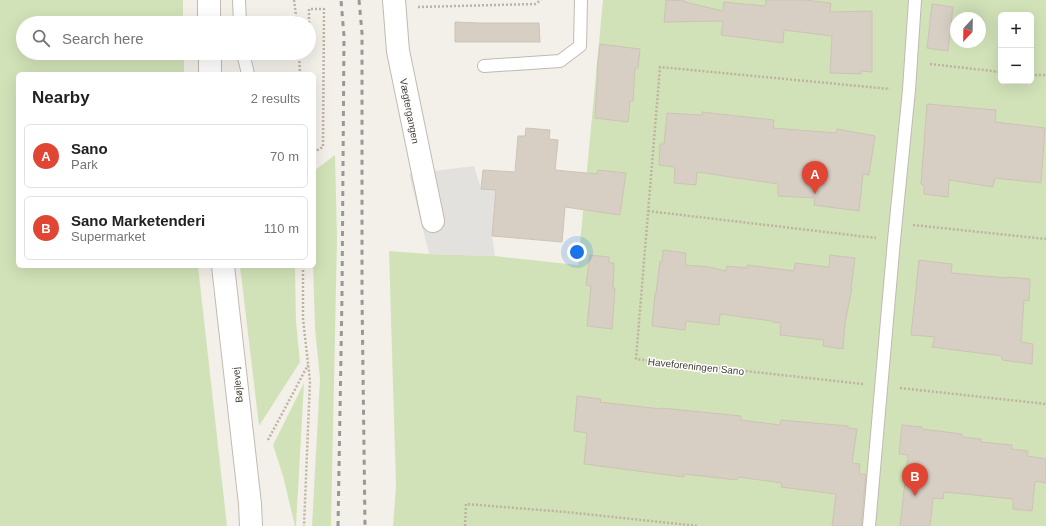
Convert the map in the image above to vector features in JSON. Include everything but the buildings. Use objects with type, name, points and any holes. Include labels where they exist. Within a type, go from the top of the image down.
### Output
[{"type":"street","points":[[209,0],[209,16]]},
{"type":"street","name":"Vægtergangen","points":[[394,0],[398,51],[433,221]]},
{"type":"street","points":[[210,60],[210,72]]},
{"type":"street","name":"Bøjlevej","points":[[223,268],[250,504],[251,526]]},
{"type":"street","name":"Bøjlevej","points":[[250,504],[262,526]]},
{"type":"lane","points":[[239,0],[240,16]]},
{"type":"lane","points":[[484,66],[560,61],[580,46],[581,0]]},
{"type":"lane","points":[[869,526],[894,240],[909,90],[915,0]]},
{"type":"lane","points":[[245,60],[248,72]]},
{"type":"path","points":[[294,0],[295,16]]},
{"type":"path","points":[[415,7],[535,4],[541,0]]},
{"type":"path","points":[[309,16],[309,10],[324,10],[323,147],[316,151]]},
{"type":"path","points":[[299,60],[300,72]]},
{"type":"path","points":[[911,62],[998,72]]},
{"type":"path","name":"Haveforeningen Sano","points":[[909,90],[660,67],[636,359],[1046,404]]},
{"type":"path","points":[[1034,75],[1046,75]]},
{"type":"path","points":[[648,210],[894,240]]},
{"type":"path","points":[[896,224],[1046,239]]},
{"type":"path","points":[[303,268],[303,319],[310,381],[304,526]]},
{"type":"path","points":[[245,460],[265,445],[308,365]]},
{"type":"path","points":[[465,526],[466,504],[566,512],[698,526]]},
{"type":"green space","points":[[0,0],[183,0],[183,16],[16,16],[16,60],[184,60],[184,72],[16,72],[16,268],[198,268],[227,526],[0,526]]},
{"type":"green space","points":[[603,0],[1046,0],[1046,526],[393,526],[396,486],[389,251],[495,256],[578,265]]},
{"type":"green space","points":[[335,155],[337,239],[331,526],[312,526],[320,379],[315,328],[313,268],[316,268],[316,169]]},
{"type":"green space","points":[[240,268],[295,268],[296,321],[300,362],[259,426]]},
{"type":"green space","points":[[304,383],[295,526],[283,476],[273,445]]},
{"type":"shaded area","points":[[474,166],[481,189],[496,190],[492,236],[495,256],[429,254],[409,174]]},
{"type":"railway","points":[[338,526],[344,36],[341,0]]},
{"type":"railway","points":[[359,0],[362,33],[362,295],[365,526]]},
{"type":"place","name":"Sano","points":[[815,194]]},
{"type":"place","name":"Sano Marketenderi","points":[[915,496]]}]
